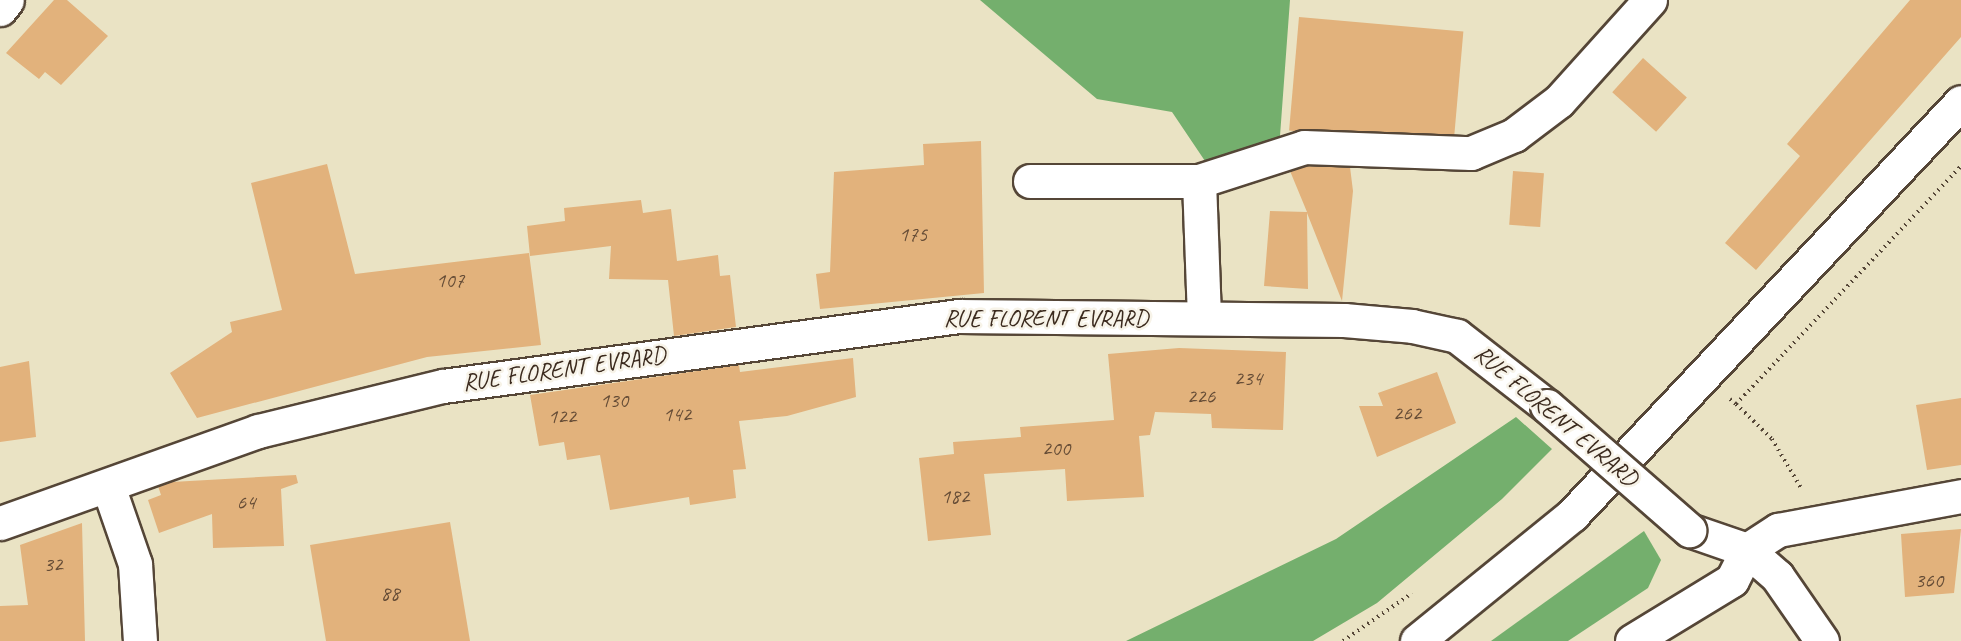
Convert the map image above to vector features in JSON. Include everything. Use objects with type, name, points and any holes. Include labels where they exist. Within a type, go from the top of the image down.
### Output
[{"type":"street","points":[[0,9],[7,0]]},
{"type":"street","points":[[1030,181],[1199,181],[1304,147],[1471,153],[1514,135],[1559,101],[1650,0]]},
{"type":"street","points":[[1417,641],[1572,515],[1961,102]]},
{"type":"street","points":[[1199,181],[1204,318]]},
{"type":"street","name":"RUE FLORENT EVRARD","points":[[0,523],[258,431],[443,386],[959,316],[1344,320],[1457,336],[1547,406],[1689,530],[1748,550]]},
{"type":"street","points":[[108,486],[135,564],[140,641]]},
{"type":"street","points":[[1632,641],[1732,580],[1748,550],[1778,530],[1961,496]]},
{"type":"street","points":[[1748,550],[1778,576],[1822,641]]},
{"type":"path","points":[[1736,404],[1772,439],[1801,488],[1808,523]]},
{"type":"green space","points":[[980,0],[1290,0],[1278,163],[1205,161],[1172,112],[1097,99]]},
{"type":"green space","points":[[1516,417],[1552,449],[1502,499],[1377,603],[1313,641],[1126,641],[1336,539]]},
{"type":"green space","points":[[1644,531],[1661,560],[1648,588],[1568,641],[1491,641]]},
{"type":"building","points":[[54,0],[67,0],[108,36],[61,85],[45,72],[39,79],[6,53]]},
{"type":"building","points":[[1910,0],[1961,0],[1961,37],[1756,270],[1725,243],[1800,156],[1787,144]]},
{"type":"building","points":[[1299,17],[1463,31],[1453,145],[1289,131]]},
{"type":"building","points":[[1643,58],[1687,97],[1656,132],[1612,92]]},
{"type":"building","points":[[981,141],[984,293],[820,309],[816,274],[830,272],[834,172],[924,165],[923,144]]},
{"type":"building","points":[[327,164],[355,274],[529,253],[541,345],[427,357],[197,418],[170,373],[232,332],[230,322],[282,310],[251,183]]},
{"type":"building","points":[[1307,166],[1350,167],[1353,191],[1342,301],[1307,213],[1308,289],[1264,286],[1270,211],[1307,212],[1290,171]]},
{"type":"building","points":[[1513,171],[1544,173],[1540,227],[1509,225]]},
{"type":"building","points":[[641,200],[643,213],[671,209],[677,261],[718,255],[720,276],[730,275],[736,327],[674,336],[668,280],[609,279],[611,246],[530,256],[527,226],[565,221],[564,208]]},
{"type":"building","points":[[1179,348],[1286,352],[1283,430],[1212,428],[1211,414],[1155,412],[1150,435],[1139,436],[1144,497],[1067,501],[1065,469],[984,474],[991,535],[928,541],[919,458],[954,454],[953,442],[1021,437],[1020,427],[1114,420],[1108,354]]},
{"type":"building","points":[[853,358],[856,397],[787,416],[739,421],[746,469],[733,470],[736,498],[690,505],[689,497],[610,510],[600,455],[567,460],[564,442],[539,446],[530,395],[739,365],[740,372]]},
{"type":"building","points":[[29,361],[36,437],[0,442],[0,367]]},
{"type":"building","points":[[1437,372],[1456,423],[1377,457],[1359,406],[1383,406],[1378,393]]},
{"type":"building","points":[[1961,398],[1961,465],[1927,470],[1916,405]]},
{"type":"building","points":[[296,475],[298,483],[281,489],[284,546],[213,548],[212,514],[159,533],[148,500],[161,495],[158,486],[172,482]]},
{"type":"building","points":[[450,522],[470,641],[326,641],[310,545]]},
{"type":"building","points":[[82,523],[85,641],[0,641],[0,606],[28,605],[20,545]]},
{"type":"building","points":[[1961,529],[1954,593],[1905,597],[1901,534]]}]
